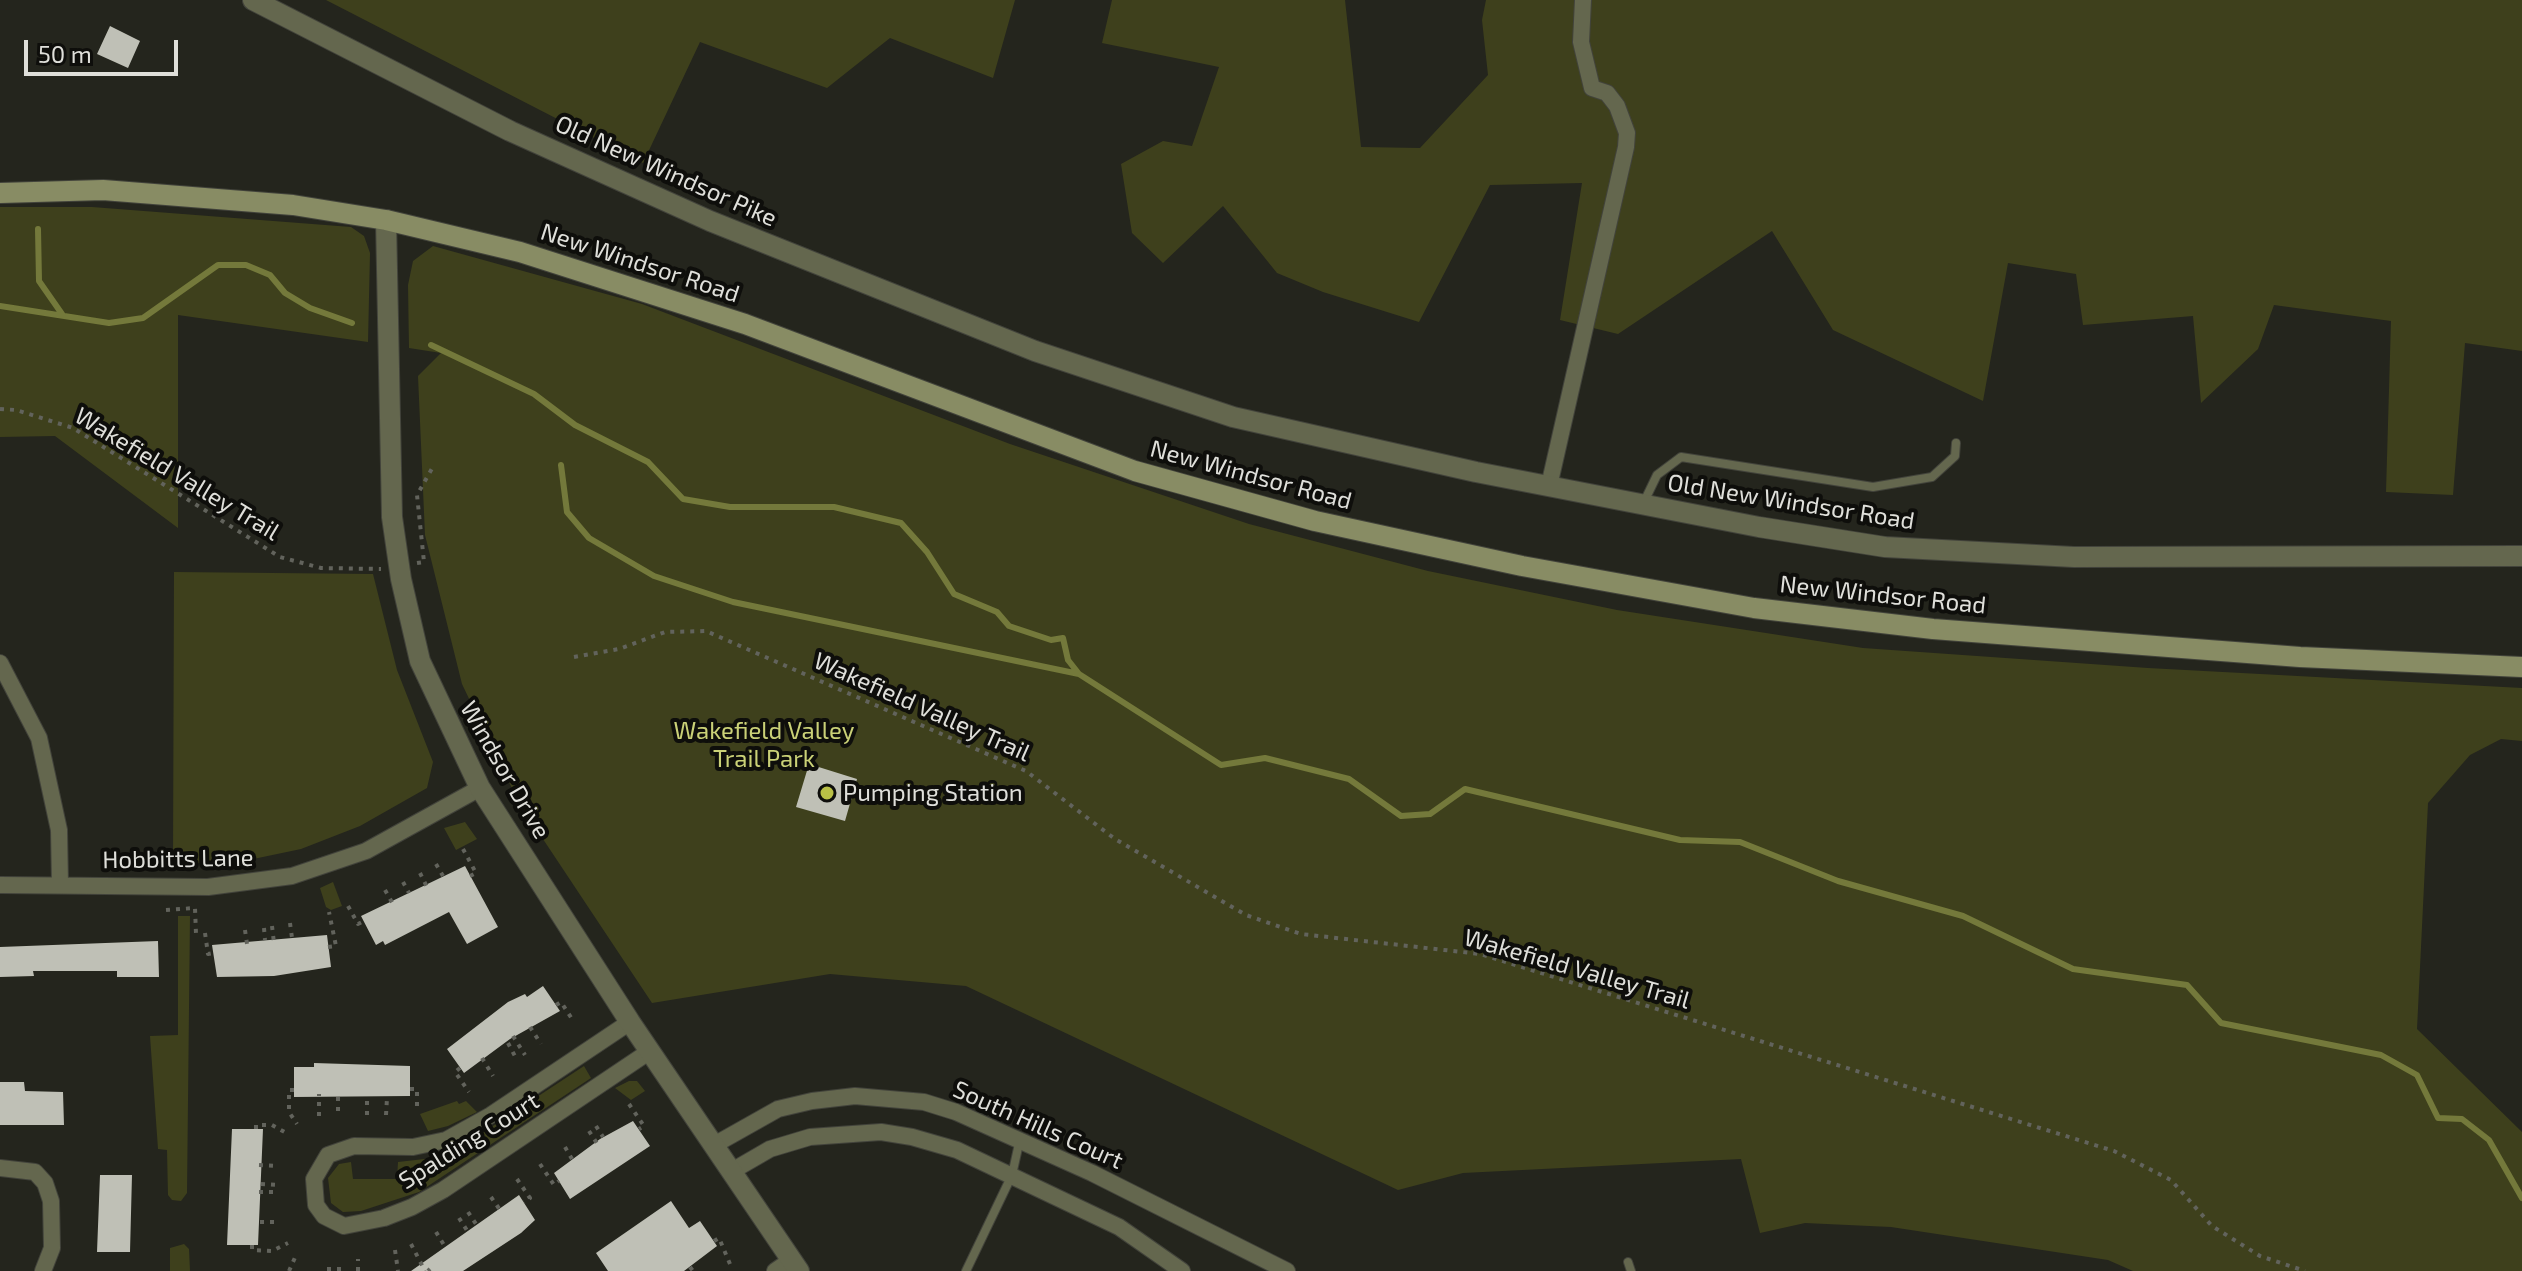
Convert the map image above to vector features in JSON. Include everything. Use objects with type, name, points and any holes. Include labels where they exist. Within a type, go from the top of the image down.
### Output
[{"type":"main road","name":"New Windsor Road","points":[[0,193],[103,190],[196,195],[386,220],[520,252],[631,285],[745,324],[1135,471],[1426,548],[1754,608],[1917,627],[2300,657],[2522,667]]},
{"type":"street","name":"Old New Windsor Pike","points":[[253,0],[601,174],[958,322],[1070,364]]},
{"type":"street","points":[[1549,486],[1623,173],[1627,133],[1617,106],[1607,93],[1592,88],[1581,42],[1583,0]]},
{"type":"street","name":"Windsor Drive","points":[[386,220],[389,456],[398,565],[420,661],[480,788],[630,1022],[732,1171],[788,1267]]},
{"type":"street","name":"Old New Windsor Road","points":[[1070,364],[1233,417],[1376,452],[1885,547],[2006,556],[2522,556]]},
{"type":"street","points":[[0,663],[39,738],[59,830],[60,884]]},
{"type":"street","name":"Hobbitts Lane","points":[[0,885],[208,887],[292,876],[366,851],[480,788]]},
{"type":"street","name":"Spalding Court","points":[[630,1022],[465,1131],[429,1145],[354,1146],[328,1155],[314,1179],[316,1205],[324,1216],[344,1226],[384,1218],[412,1207],[443,1190],[650,1051]]},
{"type":"street","name":"South Hills Court","points":[[714,1145],[778,1109],[855,1096],[924,1102],[1020,1139],[1287,1271]]},
{"type":"street","points":[[732,1171],[770,1149],[810,1137],[881,1132],[957,1150],[1012,1175],[1119,1227],[1182,1271]]},
{"type":"street","points":[[0,1168],[35,1172],[45,1183],[53,1224],[52,1248],[43,1271]]},
{"type":"lane","points":[[1643,504],[1657,475],[1681,457],[1873,487],[1932,477],[1955,456],[1956,443]]},
{"type":"lane","points":[[966,1271],[1012,1175],[1020,1139]]},
{"type":"path","name":"Wakefield Valley Trail","points":[[0,409],[16,410],[73,428],[280,557],[321,568],[371,571],[424,562],[417,495],[434,465]]},
{"type":"path","name":"Wakefield Valley Trail","points":[[574,657],[619,649],[665,632],[706,631],[1026,771],[1115,839],[1246,915],[1301,934],[1480,954],[2100,1147],[2171,1180],[2212,1226],[2260,1256],[2305,1271]]},
{"type":"path","points":[[463,849],[476,873],[470,876]]},
{"type":"path","points":[[436,864],[443,876]]},
{"type":"path","points":[[420,873],[427,887]]},
{"type":"path","points":[[403,882],[409,893]]},
{"type":"path","points":[[385,890],[393,904]]},
{"type":"path","points":[[348,906],[358,924],[364,921]]},
{"type":"path","points":[[166,910],[195,908],[196,934],[202,933],[208,954],[213,953]]},
{"type":"path","points":[[328,947],[336,946],[329,912]]},
{"type":"path","points":[[290,923],[292,938]]},
{"type":"path","points":[[272,926],[274,943]]},
{"type":"path","points":[[264,928],[265,940]]},
{"type":"path","points":[[245,930],[247,944]]},
{"type":"path","points":[[556,1005],[561,1002],[574,1022]]},
{"type":"path","points":[[530,1027],[541,1044]]},
{"type":"path","points":[[513,1036],[525,1055]]},
{"type":"path","points":[[508,1043],[517,1060]]},
{"type":"path","points":[[482,1058],[493,1076]]},
{"type":"path","points":[[460,1068],[455,1072],[469,1092]]},
{"type":"path","points":[[410,1089],[417,1089],[417,1112]]},
{"type":"path","points":[[294,1090],[289,1090],[289,1112],[297,1124]]},
{"type":"path","points":[[319,1094],[319,1116]]},
{"type":"path","points":[[367,1095],[367,1115]]},
{"type":"path","points":[[338,1097],[338,1115]]},
{"type":"path","points":[[386,1115],[387,1098]]},
{"type":"path","points":[[629,1104],[644,1126],[639,1129]]},
{"type":"path","points":[[256,1129],[256,1125],[272,1125],[288,1134]]},
{"type":"path","points":[[596,1126],[603,1137]]},
{"type":"path","points":[[589,1131],[598,1145]]},
{"type":"path","points":[[565,1147],[572,1159]]},
{"type":"path","points":[[540,1164],[554,1185],[559,1181]]},
{"type":"path","points":[[259,1165],[279,1166]]},
{"type":"path","points":[[517,1179],[530,1198],[524,1202]]},
{"type":"path","points":[[261,1184],[279,1185]]},
{"type":"path","points":[[259,1192],[279,1192]]},
{"type":"path","points":[[491,1197],[500,1210]]},
{"type":"path","points":[[468,1212],[476,1224]]},
{"type":"path","points":[[459,1218],[468,1232]]},
{"type":"path","points":[[260,1222],[280,1222]]},
{"type":"path","points":[[436,1232],[444,1245]]},
{"type":"path","points":[[714,1241],[719,1238],[730,1264]]},
{"type":"path","points":[[252,1245],[252,1250],[272,1251],[288,1243]]},
{"type":"path","points":[[411,1244],[428,1270]]},
{"type":"path","points":[[395,1250],[398,1271]]},
{"type":"path","points":[[289,1271],[297,1253]]},
{"type":"path","points":[[358,1259],[358,1271]]},
{"type":"path","points":[[339,1261],[339,1271]]},
{"type":"path","points":[[329,1262],[329,1271]]},
{"type":"green space","points":[[326,0],[1015,0],[993,78],[890,38],[827,88],[700,42],[643,163]]},
{"type":"green space","points":[[1112,0],[1345,0],[1361,147],[1420,148],[1488,75],[1482,20],[1486,0],[2522,0],[2522,351],[2465,343],[2453,495],[2386,492],[2391,321],[2274,305],[2258,349],[2201,403],[2193,316],[2083,325],[2076,274],[2008,263],[1983,401],[1833,330],[1772,231],[1618,334],[1560,320],[1582,183],[1490,185],[1419,322],[1323,292],[1277,273],[1223,206],[1163,263],[1132,233],[1121,164],[1163,141],[1192,146],[1219,67],[1102,43]]},
{"type":"green space","points":[[0,207],[92,207],[351,227],[364,236],[370,253],[368,342],[178,315],[178,528],[55,436],[0,437]]},
{"type":"green space","name":"Wakefield Valley Trail Park","points":[[433,246],[642,304],[1010,444],[1249,524],[1428,571],[1617,610],[1863,648],[2148,668],[2522,688],[2522,741],[2501,739],[2470,755],[2428,803],[2417,1029],[2522,1132],[2522,1271],[2133,1271],[2108,1260],[1891,1227],[1805,1223],[1760,1233],[1741,1159],[1463,1173],[1398,1190],[966,986],[830,974],[652,1003],[519,803],[462,684],[425,535],[418,376],[441,353],[409,348],[408,285],[413,261]]},
{"type":"green space","points":[[174,572],[373,574],[397,670],[433,762],[427,788],[360,826],[301,849],[239,862],[173,864]]},
{"type":"green space","points":[[465,822],[477,839],[456,850],[444,828]]},
{"type":"green space","points":[[333,882],[342,906],[331,910],[326,907],[320,888]]},
{"type":"green space","points":[[178,916],[190,916],[187,1193],[181,1201],[172,1200],[168,1195],[167,1150],[158,1149],[150,1036],[178,1035]]},
{"type":"green space","points":[[584,1066],[591,1078],[419,1192],[361,1211],[343,1212],[331,1203],[328,1178],[339,1164],[351,1162],[353,1179],[397,1179],[398,1162],[433,1158],[461,1147]]},
{"type":"green space","points":[[629,1081],[637,1081],[645,1091],[631,1100],[615,1088]]},
{"type":"green space","points":[[457,1101],[459,1104],[466,1101],[477,1112],[448,1126],[428,1131],[420,1114]]},
{"type":"green space","points":[[184,1244],[189,1249],[190,1271],[170,1271],[170,1248]]},
{"type":"building","points":[[110,26],[140,41],[128,68],[97,54]]},
{"type":"building","name":"Pumping Station","points":[[809,764],[857,779],[845,821],[796,807]]},
{"type":"building","points":[[465,866],[498,927],[467,944],[449,912],[385,945],[383,941],[376,945],[361,916]]},
{"type":"building","points":[[327,935],[331,967],[274,976],[217,977],[212,945]]},
{"type":"building","points":[[158,941],[159,977],[117,977],[117,971],[33,971],[34,976],[0,977],[0,947]]},
{"type":"building","points":[[543,986],[560,1011],[510,1039],[464,1073],[447,1049],[508,1002],[525,994],[527,997]]},
{"type":"building","points":[[314,1063],[410,1066],[410,1096],[294,1097],[294,1067],[314,1067]]},
{"type":"building","points":[[0,1082],[24,1082],[25,1091],[63,1092],[64,1125],[0,1125]]},
{"type":"building","points":[[633,1121],[650,1146],[570,1199],[554,1173],[600,1139]]},
{"type":"building","points":[[232,1129],[263,1129],[258,1245],[227,1245]]},
{"type":"building","points":[[100,1175],[132,1175],[130,1252],[97,1252]]},
{"type":"building","points":[[519,1195],[535,1220],[521,1233],[463,1271],[411,1271]]},
{"type":"building","points":[[671,1201],[689,1228],[700,1221],[717,1246],[684,1271],[608,1271],[596,1253]]},
{"type":"waterway","points":[[38,229],[39,281],[62,314]]},
{"type":"waterway","points":[[0,306],[109,323],[143,318],[218,265],[246,265],[270,275],[285,293],[310,308],[352,323]]},
{"type":"waterway","points":[[431,345],[534,394],[575,425],[648,462],[683,499],[730,507],[834,507],[901,523],[927,552],[954,594],[997,612],[1009,626],[1051,640],[1063,638],[1068,660],[1079,674],[1221,765],[1265,758],[1349,779],[1401,816],[1430,814],[1465,789],[1680,840],[1740,842],[1838,881],[1963,916],[2073,969],[2187,985],[2221,1023],[2381,1055],[2417,1075],[2438,1118],[2462,1119],[2489,1140],[2522,1198]]},
{"type":"waterway","points":[[561,465],[567,512],[589,538],[654,576],[733,602],[1079,674]]},
{"type":"place","name":"Pumping Station","points":[[827,793]]}]
